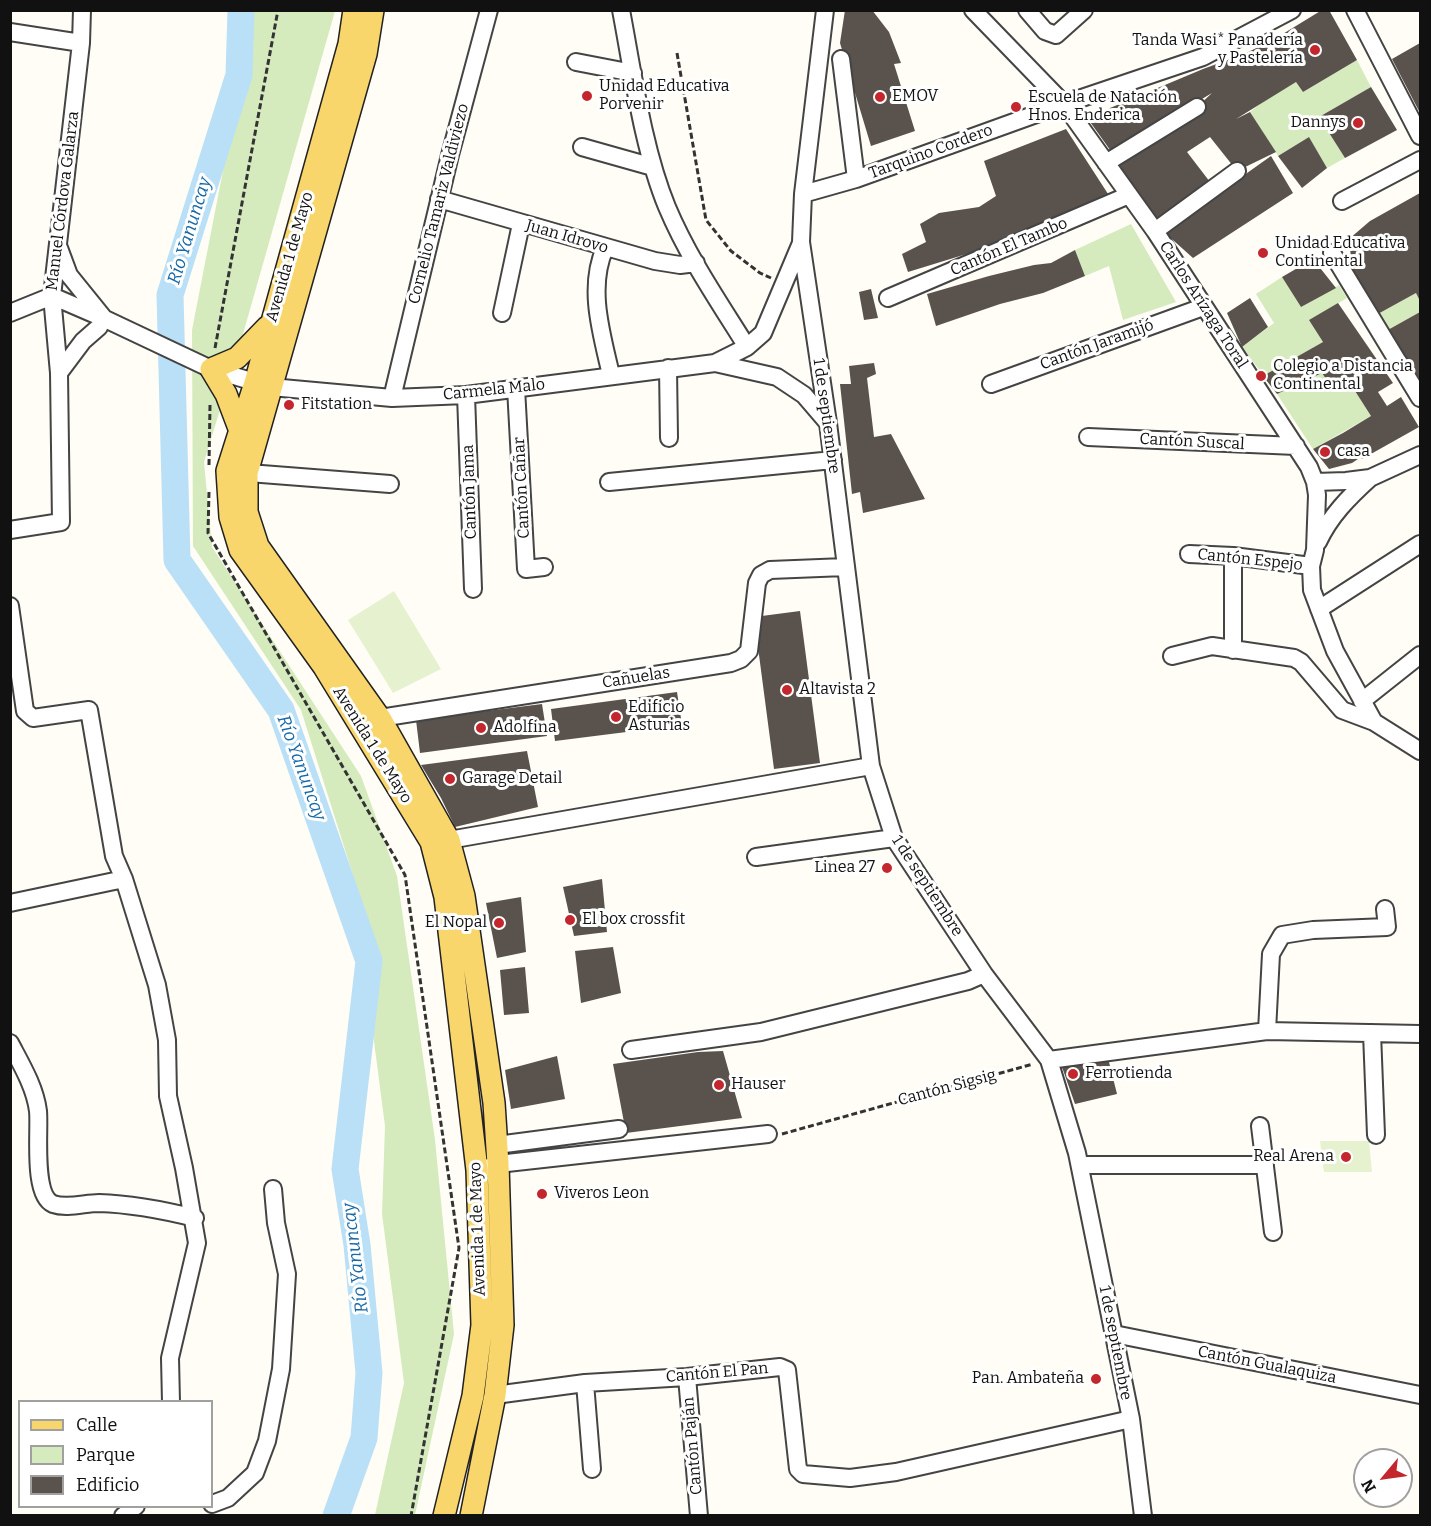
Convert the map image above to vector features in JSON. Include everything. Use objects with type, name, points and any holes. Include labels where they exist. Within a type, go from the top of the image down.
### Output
[{"type":"main road","name":"Avenida 1 de Mayo","points":[[354,10],[349,44],[272,322],[263,385],[240,431],[228,473],[230,517],[240,550],[324,667],[370,722],[449,840],[464,896],[494,1103],[498,1155],[503,1325],[495,1395],[471,1515]]},
{"type":"main road","name":"Avenida 1 de Mayo","points":[[228,473],[263,385],[366,54],[373,10]]},
{"type":"main road","points":[[240,431],[226,394],[209,368],[237,357],[248,349],[272,322]]},
{"type":"main road","name":"Avenida 1 de Mayo","points":[[370,722],[431,842],[445,897],[477,1170],[482,1325],[473,1396],[444,1515]]},
{"type":"street","name":"Manuel Córdova Galarza","points":[[10,530],[61,522],[59,373],[52,296],[81,43],[82,10]]},
{"type":"street","name":"Cornelio Tamariz Valdiviezo","points":[[392,399],[439,199],[489,10]]},
{"type":"street","points":[[621,10],[653,167],[667,207],[696,263],[747,347]]},
{"type":"street","name":"1 de septiembre","points":[[825,10],[802,194],[801,242],[833,460],[871,766],[894,838],[984,974],[1049,1060],[1080,1165],[1131,1419],[1143,1515]]},
{"type":"street","name":"Carlos Arízaga Toral","points":[[973,10],[1064,104],[1155,231],[1309,467],[1315,482],[1317,511],[1312,590],[1335,651],[1374,722],[1418,746]]},
{"type":"street","points":[[1027,10],[1045,32],[1056,35],[1084,10]]},
{"type":"street","name":"Tarquino Cordero","points":[[802,194],[855,179],[1203,57],[1292,10]]},
{"type":"street","points":[[1355,10],[1420,136]]},
{"type":"street","points":[[10,32],[81,43]]},
{"type":"street","points":[[841,59],[855,179]]},
{"type":"street","points":[[576,63],[633,73]]},
{"type":"street","points":[[1106,162],[1197,108]]},
{"type":"street","points":[[582,147],[653,167]]},
{"type":"street","points":[[1342,201],[1420,160]]},
{"type":"street","points":[[1155,231],[1237,171]]},
{"type":"street","name":"Cantón El Tambo","points":[[888,298],[1130,195]]},
{"type":"street","name":"Juan Idrovo","points":[[439,199],[655,261],[680,265],[696,263]]},
{"type":"street","points":[[502,313],[521,224]]},
{"type":"street","name":"Carmela Malo","points":[[715,363],[747,347],[763,333],[801,242]]},
{"type":"street","points":[[58,244],[69,275],[103,318],[99,327],[83,341],[59,373]]},
{"type":"street","points":[[604,248],[598,263],[597,305],[611,375]]},
{"type":"street","points":[[1332,253],[1420,398]]},
{"type":"street","points":[[10,313],[52,296]]},
{"type":"street","name":"Carmela Malo","points":[[52,296],[209,368],[263,385],[392,399],[466,395],[715,363],[777,377],[804,395],[828,423]]},
{"type":"street","name":"Cantón Jaramijó","points":[[991,384],[1203,307]]},
{"type":"street","points":[[668,368],[669,438]]},
{"type":"street","name":"Cantón Cañar","points":[[516,388],[526,569],[544,567]]},
{"type":"street","name":"Cantón Jama","points":[[466,395],[473,589]]},
{"type":"street","name":"Cantón Suscal","points":[[1088,437],[1296,446]]},
{"type":"street","points":[[1315,482],[1370,478],[1420,455]]},
{"type":"street","points":[[609,482],[833,460]]},
{"type":"street","points":[[228,473],[390,484]]},
{"type":"street","points":[[1313,558],[1330,520],[1370,478]]},
{"type":"street","points":[[1319,609],[1420,544]]},
{"type":"street","name":"Cantón Espejo","points":[[1189,554],[1313,558]]},
{"type":"street","points":[[1233,556],[1233,650]]},
{"type":"street","name":"Cañuelas","points":[[370,722],[731,663],[741,659],[749,651],[757,583],[761,575],[770,570],[845,567]]},
{"type":"street","points":[[10,606],[25,711],[33,718],[38,718],[89,710],[114,856],[124,879],[157,985],[167,1040],[168,1096],[195,1218],[197,1243],[170,1358],[171,1400]]},
{"type":"street","points":[[1172,656],[1212,646],[1294,658],[1301,662],[1342,710],[1374,722]]},
{"type":"street","points":[[1362,701],[1420,656]]},
{"type":"street","points":[[449,840],[871,766]]},
{"type":"street","points":[[756,857],[894,838]]},
{"type":"street","points":[[10,903],[124,879]]},
{"type":"street","points":[[1267,1030],[1271,954],[1282,935],[1313,930],[1387,927],[1385,909]]},
{"type":"street","points":[[631,1050],[761,1032],[968,981],[984,974]]},
{"type":"street","points":[[1049,1060],[1267,1030],[1420,1034]]},
{"type":"street","points":[[1372,1033],[1376,1135]]},
{"type":"street","points":[[10,1043],[33,1091],[38,1112],[40,1172],[44,1194],[51,1203],[64,1206],[97,1203],[149,1207],[195,1218]]},
{"type":"street","points":[[1260,1126],[1273,1232]]},
{"type":"street","points":[[477,1170],[498,1155],[619,1129]]},
{"type":"street","points":[[498,1155],[768,1134]]},
{"type":"street","points":[[1080,1165],[1265,1165]]},
{"type":"street","points":[[213,1504],[228,1498],[255,1473],[267,1440],[281,1369],[287,1274],[276,1223],[273,1189]]},
{"type":"street","name":"Cantón Gualaquiza","points":[[1114,1334],[1420,1395]]},
{"type":"street","name":"Cantón El Pan","points":[[495,1395],[585,1383],[687,1377],[780,1367],[786,1370],[798,1469],[803,1474],[850,1478],[896,1472],[1131,1419]]},
{"type":"street","name":"Cantón Paján","points":[[687,1377],[699,1515]]},
{"type":"street","points":[[585,1383],[592,1469]]},
{"type":"path","points":[[209,368],[278,10]]},
{"type":"path","points":[[677,53],[706,220],[731,251],[760,273],[784,284]]},
{"type":"path","points":[[210,404],[228,473]]},
{"type":"path","points":[[209,486],[208,533],[405,875],[459,1248],[411,1515]]},
{"type":"path","name":"Cantón Sigsig","points":[[768,1134],[783,1134],[1049,1060]]},
{"type":"green space","points":[[254,11],[335,11],[239,348],[204,462],[212,547],[361,776],[397,876],[435,1140],[454,1334],[415,1515],[375,1515],[404,1383],[382,1214],[385,1126],[352,872],[301,710],[193,546],[192,330]]},
{"type":"green space","points":[[1357,60],[1371,87],[1319,117],[1345,158],[1327,168],[1309,137],[1278,156],[1250,112],[1268,98],[1296,82],[1303,92]]},
{"type":"green space","points":[[1131,224],[1176,302],[1123,320],[1109,266],[1085,276],[1075,250]]},
{"type":"green space","points":[[1282,277],[1301,307],[1339,285],[1347,298],[1310,320],[1323,342],[1264,376],[1242,347],[1274,323],[1256,294]]},
{"type":"green space","points":[[1416,293],[1420,301],[1420,312],[1386,331],[1376,315]]},
{"type":"green space","points":[[1322,373],[1332,388],[1348,380],[1371,416],[1313,449],[1277,394]]},
{"type":"green space","points":[[394,591],[441,669],[393,693],[348,620]]},
{"type":"green space","name":"Real Arena","points":[[1320,1141],[1369,1141],[1372,1172],[1324,1172]]},
{"type":"building","name":"EMOV","points":[[845,10],[872,10],[889,32],[901,63],[894,64],[915,131],[871,146],[840,43]]},
{"type":"building","points":[[1322,10],[1329,10],[1357,60],[1303,92],[1296,82],[1236,119],[1250,112],[1276,152],[1237,171],[1210,137],[1187,152],[1210,182],[1157,223],[1117,161],[1197,107],[1212,93],[1113,154],[1088,119],[1203,69],[1244,54],[1273,40]]},
{"type":"building","points":[[1420,43],[1420,113],[1392,59]]},
{"type":"building","name":"Dannys","points":[[1371,87],[1397,130],[1345,158],[1319,117]]},
{"type":"building","points":[[1066,129],[1110,197],[973,252],[908,272],[902,254],[926,242],[920,224],[939,213],[979,207],[996,196],[984,161]]},
{"type":"building","points":[[1309,137],[1327,168],[1302,188],[1278,156]]},
{"type":"building","points":[[1271,156],[1293,193],[1193,258],[1164,232]]},
{"type":"building","points":[[1420,193],[1420,301],[1416,293],[1376,315],[1353,276],[1349,239],[1370,221]]},
{"type":"building","points":[[1075,250],[1085,276],[1043,293],[1000,304],[936,326],[927,294],[989,276],[1051,263]]},
{"type":"building","points":[[1313,259],[1336,288],[1301,307],[1282,277]]},
{"type":"building","points":[[871,289],[878,318],[864,320],[859,292]]},
{"type":"building","points":[[1250,298],[1268,327],[1242,347],[1227,313]]},
{"type":"building","points":[[1338,303],[1393,383],[1378,392],[1387,406],[1401,397],[1419,427],[1362,459],[1361,457],[1352,463],[1329,469],[1313,449],[1371,416],[1348,380],[1332,388],[1322,373],[1277,394],[1263,376],[1323,342],[1309,320]]},
{"type":"building","points":[[1420,312],[1420,379],[1386,331]]},
{"type":"building","points":[[874,363],[876,374],[867,378],[874,437],[891,434],[925,499],[863,513],[860,492],[852,494],[840,384],[851,384],[849,366]]},
{"type":"building","name":"Altavista 2","points":[[800,611],[820,763],[774,769],[754,617]]},
{"type":"building","name":"Edificio Asturias","points":[[677,692],[682,725],[555,741],[551,709]]},
{"type":"building","name":"Adolfina","points":[[542,704],[547,736],[420,753],[416,720]]},
{"type":"building","points":[[527,751],[538,807],[455,827],[421,765]]},
{"type":"building","points":[[602,879],[607,932],[574,936],[563,887]]},
{"type":"building","points":[[521,897],[526,952],[497,958],[486,903]]},
{"type":"building","points":[[613,947],[621,993],[581,1003],[575,951]]},
{"type":"building","points":[[525,967],[529,1013],[504,1015],[500,970]]},
{"type":"building","points":[[723,1051],[742,1118],[626,1133],[613,1064],[698,1052]]},
{"type":"building","points":[[557,1056],[565,1099],[511,1109],[505,1070]]},
{"type":"building","points":[[1108,1058],[1117,1094],[1075,1104],[1062,1067]]},
{"type":"waterway","name":"Río Yanuncay","points":[[241,10],[239,75],[170,295],[177,560],[281,710],[369,961],[345,1169],[357,1245],[369,1373],[364,1438],[336,1516]]},
{"type":"place","name":"Tanda Wasi* Panadería y Pastelería","points":[[1315,50]]},
{"type":"place","name":"Unidad Educativa Porvenir","points":[[587,96]]},
{"type":"place","name":"EMOV","points":[[880,97]]},
{"type":"place","name":"Escuela de Natación Hnos. Enderica","points":[[1016,107]]},
{"type":"place","name":"Dannys","points":[[1358,123]]},
{"type":"place","name":"Unidad Educativa Continental","points":[[1263,253]]},
{"type":"place","name":"Colegio a Distancia Continental","points":[[1261,376]]},
{"type":"place","name":"Fitstation","points":[[289,405]]},
{"type":"place","name":"casa","points":[[1325,452]]},
{"type":"place","name":"Altavista 2","points":[[787,690]]},
{"type":"place","name":"Edificio Asturias","points":[[616,717]]},
{"type":"place","name":"Adolfina","points":[[481,728]]},
{"type":"place","name":"Garage Detail","points":[[450,779]]},
{"type":"place","name":"Linea 27","points":[[887,868]]},
{"type":"place","name":"El box crossfit","points":[[570,920]]},
{"type":"place","name":"El Nopal","points":[[499,923]]},
{"type":"place","name":"Ferrotienda","points":[[1073,1074]]},
{"type":"place","name":"Hauser","points":[[719,1085]]},
{"type":"place","name":"Real Arena","points":[[1346,1157]]},
{"type":"place","name":"Viveros Leon","points":[[542,1194]]},
{"type":"place","name":"Pan. Ambateña","points":[[1096,1379]]}]
